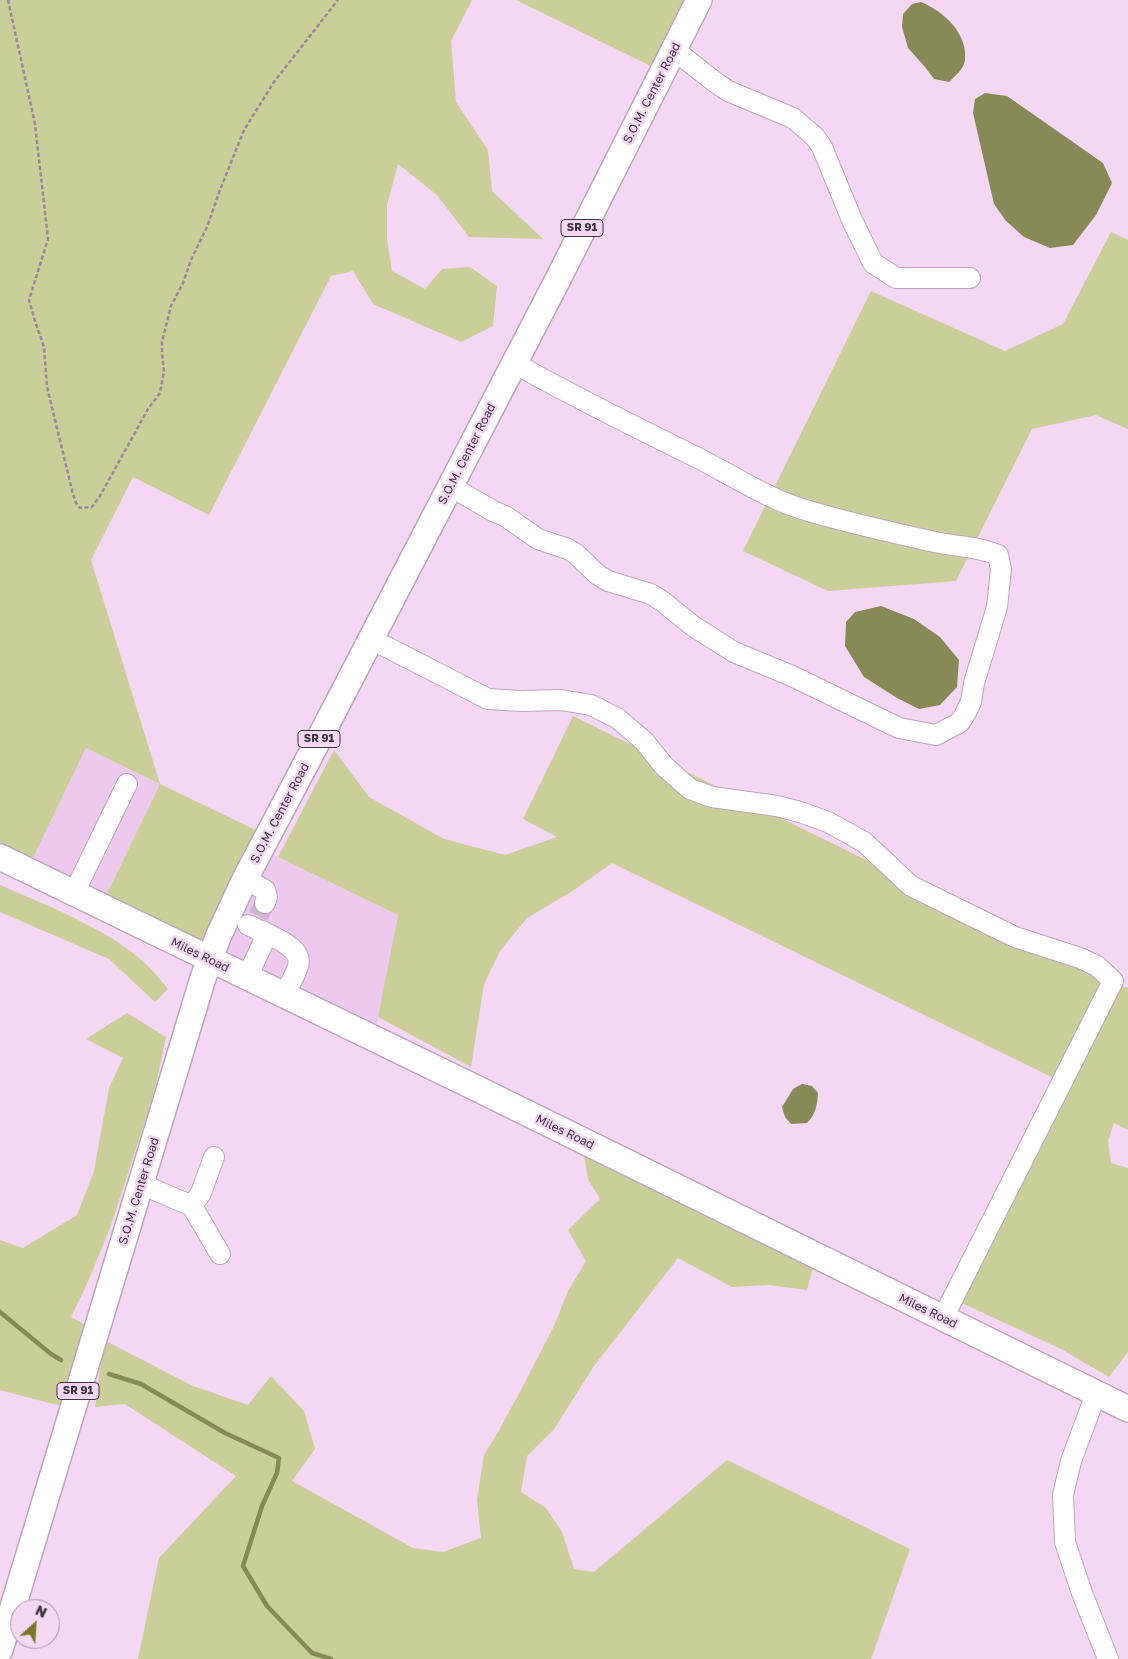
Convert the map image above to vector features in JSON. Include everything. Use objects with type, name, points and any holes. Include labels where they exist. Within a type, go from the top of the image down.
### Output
[{"type":"main road","name":"S.O.M. Center Road","points":[[0,1650],[209,959],[252,918],[245,880],[514,363],[699,0]]},
{"type":"main road","name":"Miles Road","points":[[0,857],[1128,1409]]},
{"type":"street","points":[[674,50],[728,91],[793,118],[815,137],[822,147],[852,220],[873,263],[896,278],[970,278]]},
{"type":"street","points":[[450,486],[505,516],[538,539],[576,554],[598,575],[608,581],[651,594],[699,630],[734,652],[792,676],[899,728],[936,735],[952,727],[964,716],[971,702],[974,683],[997,607],[1001,569],[998,555],[985,549],[937,542],[826,516],[796,507],[752,487],[601,410],[514,363]]},
{"type":"street","points":[[371,639],[488,698],[521,701],[561,700],[591,705],[617,718],[644,741],[664,766],[690,789],[712,797],[777,806],[828,822],[864,842],[911,886],[1015,937],[1080,958],[1098,966],[1113,981],[943,1318]]},
{"type":"street","points":[[74,894],[128,784]]},
{"type":"street","points":[[245,880],[265,890],[267,897],[252,918]]},
{"type":"street","points":[[247,977],[264,941],[264,936],[252,918]]},
{"type":"street","points":[[252,918],[294,950],[299,960],[298,967],[284,995]]},
{"type":"street","points":[[192,1206],[201,1193],[214,1157]]},
{"type":"street","points":[[141,1184],[192,1206],[220,1254]]},
{"type":"street","points":[[1096,1394],[1071,1461],[1063,1495],[1065,1542],[1082,1593],[1108,1659]]},
{"type":"path","points":[[8,0],[35,124],[40,156],[44,218],[48,239],[29,300],[44,347],[47,387],[73,494],[80,508],[92,507],[100,496],[148,409],[160,393],[164,371],[162,342],[171,306],[207,227],[244,130],[274,82],[338,0]]},
{"type":"shaded area","points":[[0,0],[472,0],[451,41],[456,102],[488,150],[492,191],[543,239],[469,237],[437,195],[398,164],[387,205],[387,239],[392,271],[425,289],[442,269],[470,267],[497,286],[493,326],[461,342],[373,304],[353,271],[331,276],[209,515],[133,477],[91,560],[160,784],[86,748],[27,870],[0,857]]},
{"type":"shaded area","points":[[516,0],[700,0],[663,72]]},
{"type":"shaded area","points":[[921,2],[945,17],[958,32],[962,41],[965,50],[965,60],[959,72],[949,82],[934,79],[908,48],[902,27],[903,14],[912,4]]},
{"type":"shaded area","points":[[985,93],[1007,96],[1103,163],[1112,183],[1096,215],[1073,245],[1050,248],[1024,237],[1006,221],[994,204],[973,113],[975,99]]},
{"type":"shaded area","points":[[1111,232],[1128,240],[1128,429],[1096,415],[1032,429],[956,581],[828,591],[743,551],[871,291],[1005,351],[1063,324]]},
{"type":"shaded area","points":[[881,606],[914,619],[940,637],[959,660],[957,687],[940,705],[919,709],[897,698],[864,677],[845,646],[846,622],[855,612]]},
{"type":"shaded area","points":[[573,716],[1127,988],[1128,986],[1128,1130],[1114,1123],[1108,1141],[1111,1163],[1128,1168],[1128,1352],[1109,1377],[1061,1349],[953,1299],[1062,1082],[612,863],[571,892],[527,918],[500,951],[484,984],[471,1067],[378,1017],[398,915],[278,857],[334,750],[369,797],[444,839],[505,855],[557,837],[523,819]]},
{"type":"shaded area","points":[[86,748],[160,784],[101,906],[27,870]]},
{"type":"shaded area","points":[[160,784],[268,836],[209,959],[101,906]]},
{"type":"shaded area","points":[[261,849],[398,915],[374,1038],[209,959]]},
{"type":"shaded area","points":[[0,885],[58,910],[116,941],[148,966],[168,989],[155,1002],[109,959],[0,912]]},
{"type":"shaded area","points":[[127,1013],[166,1037],[154,1094],[110,1228],[71,1317],[86,1325],[61,1406],[0,1390],[0,1240],[23,1248],[77,1215],[94,1171],[109,1088],[123,1058],[86,1039]]},
{"type":"shaded area","points":[[802,1084],[812,1086],[818,1093],[816,1109],[807,1123],[791,1124],[785,1117],[782,1107],[793,1089]]},
{"type":"shaded area","points":[[584,1156],[814,1264],[807,1290],[769,1285],[732,1287],[678,1258],[594,1366],[554,1429],[527,1456],[521,1492],[546,1508],[562,1532],[574,1569],[594,1572],[727,1460],[910,1549],[871,1659],[138,1659],[159,1558],[236,1476],[125,1404],[95,1407],[104,1340],[193,1386],[248,1405],[271,1376],[304,1411],[315,1449],[292,1481],[413,1548],[443,1552],[481,1538],[477,1500],[484,1455],[522,1388],[554,1326],[568,1291],[586,1261],[568,1230],[600,1199],[588,1179]]},
{"type":"waterway","points":[[0,1312],[61,1360]]},
{"type":"waterway","points":[[109,1374],[141,1384],[225,1433],[279,1458],[277,1473],[262,1506],[243,1566],[267,1606],[312,1653],[331,1659]]},
{"type":"tunnel","points":[[258,916],[265,903]]}]
